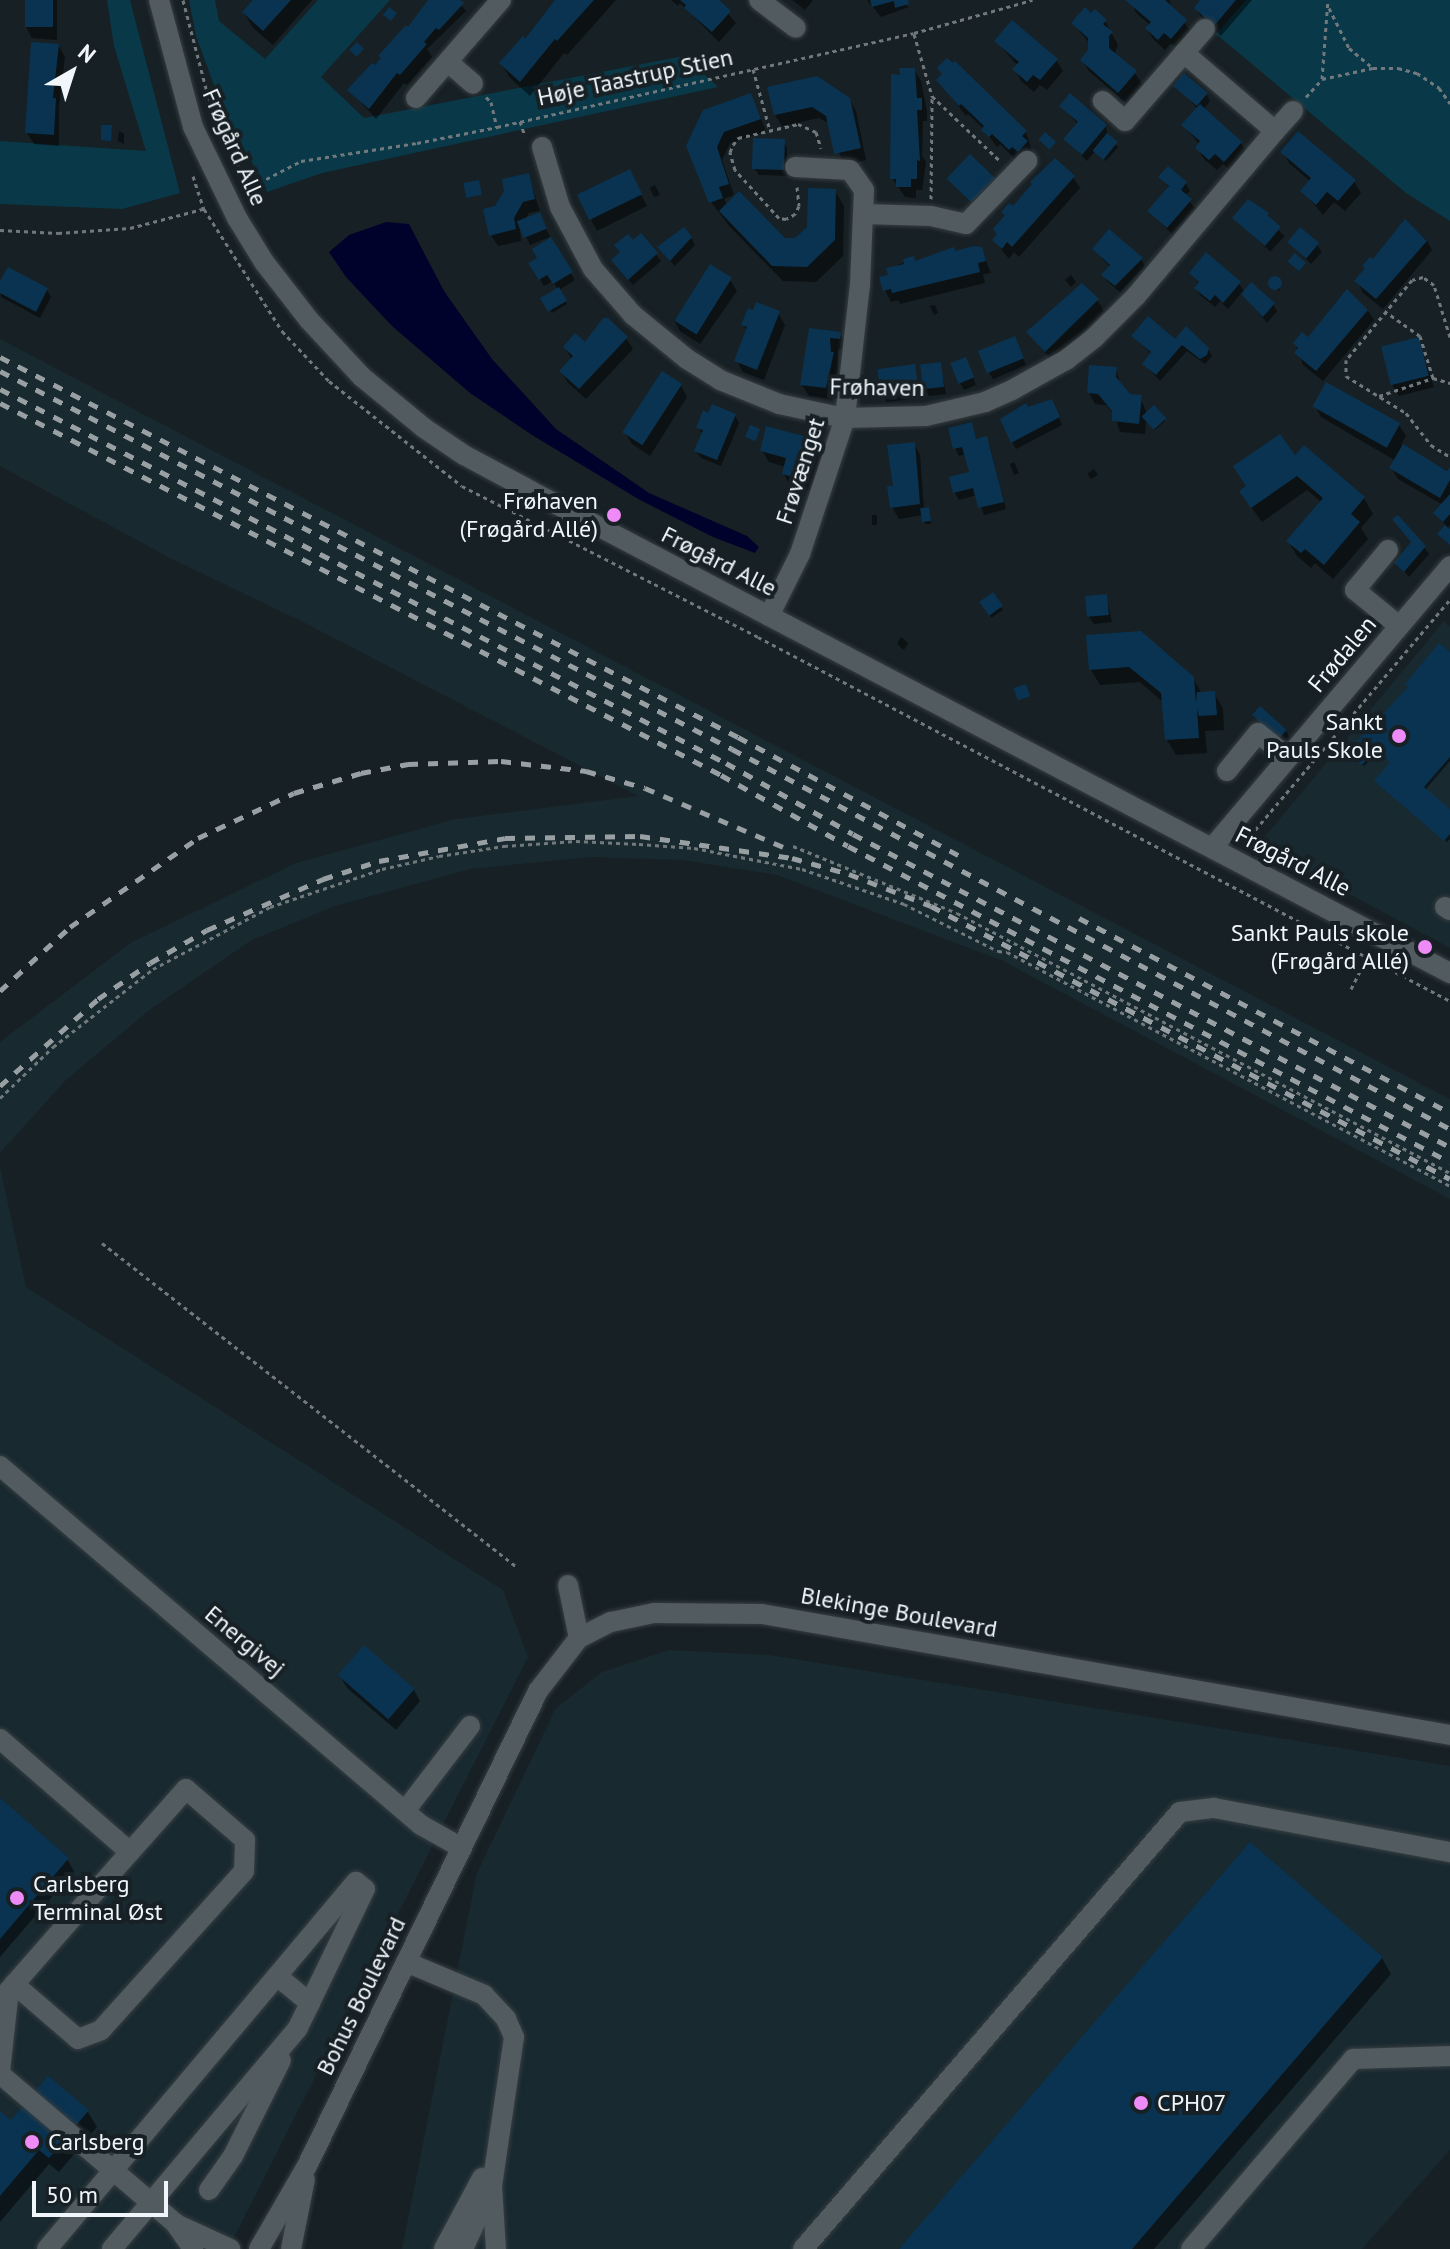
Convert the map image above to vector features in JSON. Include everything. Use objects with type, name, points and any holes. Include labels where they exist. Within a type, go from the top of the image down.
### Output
[{"type":"street","name":"Frøgård Alle","points":[[159,0],[193,127],[237,218],[264,262],[309,320],[362,377],[424,428],[464,455],[1450,973]]},
{"type":"street","points":[[416,98],[501,0]]},
{"type":"street","points":[[759,0],[796,28]]},
{"type":"street","points":[[1103,101],[1125,121],[1205,29]]},
{"type":"street","points":[[1184,53],[1275,131]]},
{"type":"street","points":[[448,62],[473,84]]},
{"type":"street","name":"Frøhaven","points":[[542,147],[571,233],[607,287],[643,324],[720,380],[779,404],[845,418],[926,416],[985,402],[1036,379],[1066,360],[1122,312],[1293,111]]},
{"type":"street","name":"Frøvænget","points":[[769,616],[800,554],[845,418],[855,348],[863,214],[864,190],[850,170],[795,167]]},
{"type":"street","points":[[863,214],[931,216],[966,224],[1021,168]]},
{"type":"street","points":[[1388,550],[1355,590],[1399,626]]},
{"type":"street","name":"Frødalen","points":[[1212,848],[1450,566]]},
{"type":"street","points":[[1227,771],[1258,733],[1288,757]]},
{"type":"street","name":"Energivej","points":[[0,1466],[421,1825],[462,1848]]},
{"type":"street","points":[[568,1585],[579,1638]]},
{"type":"street","name":"Blekinge Boulevard","points":[[462,1848],[538,1691],[579,1638],[611,1622],[654,1613],[762,1614],[1450,1735]]},
{"type":"street","points":[[405,1811],[470,1726]]},
{"type":"street","points":[[0,1739],[130,1852]]},
{"type":"street","points":[[14,1984],[78,2039],[101,2030],[244,1871],[245,1840],[186,1789],[130,1852],[14,1984],[9,1990],[0,2073],[175,2223],[230,2249]]},
{"type":"street","points":[[803,2249],[1180,1812],[1214,1808],[1450,1852]]},
{"type":"street","name":"Bohus Boulevard","points":[[259,2249],[307,2166],[462,1848]]},
{"type":"street","points":[[47,2249],[356,1882],[365,1889],[233,2156],[209,2190]]},
{"type":"street","points":[[406,1962],[484,1995],[506,2019],[514,2037],[492,2186],[496,2249]]},
{"type":"street","points":[[277,1976],[310,2003]]},
{"type":"street","points":[[112,2249],[298,2028]]},
{"type":"street","points":[[1191,2249],[1353,2059],[1450,2056]]},
{"type":"street","points":[[209,2135],[233,2156]]},
{"type":"street","points":[[444,2249],[499,2147]]},
{"type":"street","name":"Bohus Boulevard","points":[[291,2249],[307,2166]]},
{"type":"street","points":[[463,2249],[492,2186]]},
{"type":"street","points":[[175,2223],[193,2249]]},
{"type":"path","name":"Høje Taastrup Stien","points":[[183,0],[208,96],[248,188],[301,161],[497,127],[914,33],[1032,0]]},
{"type":"path","points":[[1328,3],[1349,48],[1373,68]]},
{"type":"path","points":[[1322,79],[1328,3]]},
{"type":"path","points":[[914,33],[932,96],[931,216]]},
{"type":"path","points":[[1293,111],[1322,79],[1373,68],[1398,68],[1417,73],[1439,88],[1450,103]]},
{"type":"path","points":[[753,69],[770,128]]},
{"type":"path","points":[[473,84],[491,102],[497,127]]},
{"type":"path","points":[[932,96],[1021,168]]},
{"type":"path","points":[[0,230],[58,233],[130,228],[204,209]]},
{"type":"path","points":[[1450,337],[1434,285],[1423,277],[1412,280],[1346,360],[1346,376],[1406,413],[1431,445],[1450,457]]},
{"type":"path","points":[[1386,312],[1420,336],[1433,378]]},
{"type":"path","points":[[1379,396],[1433,378],[1450,383]]},
{"type":"path","points":[[1231,859],[1450,599]]},
{"type":"path","points":[[0,1098],[53,1047],[153,969],[270,907],[382,869],[439,856],[562,842],[639,844],[694,848],[802,869],[904,904],[998,951],[1007,952],[1450,1186]]},
{"type":"path","points":[[793,846],[957,913],[1450,1173]]},
{"type":"path","points":[[1351,989],[1367,957]]},
{"type":"path","points":[[102,1243],[517,1567]]},
{"type":"shaded area","points":[[107,0],[130,0],[180,193],[122,209],[0,204],[0,141],[146,151],[114,46]]},
{"type":"shaded area","points":[[189,0],[215,0],[219,21],[265,59],[318,0],[390,0],[321,77],[364,118],[684,56],[718,87],[322,173],[267,192],[250,158],[232,134],[196,36]]},
{"type":"shaded area","points":[[1246,0],[1450,0],[1450,221],[1406,193],[1216,34]]},
{"type":"shaded area","points":[[386,222],[409,224],[444,291],[492,359],[556,429],[649,493],[747,536],[759,547],[755,553],[713,537],[640,500],[532,435],[470,393],[392,326],[346,277],[329,252],[349,235]]},
{"type":"shaded area","points":[[0,339],[1450,1099],[1450,1199],[1003,961],[777,875],[683,860],[590,857],[471,869],[335,906],[252,940],[148,1011],[65,1081],[0,1153],[0,1042],[132,942],[296,863],[456,819],[638,796],[303,622],[170,558],[0,466]]},
{"type":"shaded area","name":"Sankt Pauls Skole","points":[[1444,621],[1450,627],[1450,948],[1258,845]]},
{"type":"shaded area","points":[[0,1167],[26,1287],[503,1590],[528,1657],[228,2249],[0,2249]]},
{"type":"shaded area","points":[[669,1650],[770,1655],[1450,1766],[1450,2150],[1362,2249],[402,2249],[477,1873],[556,1708],[602,1672]]},
{"type":"building","points":[[25,0],[53,0],[53,27],[25,27]]},
{"type":"building","points":[[253,0],[291,0],[263,31],[242,12]]},
{"type":"building","points":[[428,0],[460,0],[464,3],[439,30],[436,28],[424,42],[427,44],[400,75],[397,73],[369,109],[347,90],[372,63],[375,65],[381,58],[378,56],[406,25],[408,27]]},
{"type":"building","points":[[555,0],[594,0],[557,41],[555,39],[520,82],[499,63],[523,36],[525,39]]},
{"type":"building","points":[[680,0],[719,0],[731,11],[712,32],[684,8],[686,5]]},
{"type":"building","points":[[870,0],[908,0],[909,4],[895,8],[894,1],[872,7]]},
{"type":"building","points":[[1125,0],[1165,0],[1187,20],[1171,39],[1164,33],[1158,40],[1145,28],[1151,22]]},
{"type":"building","points":[[1200,0],[1236,0],[1214,26],[1194,8]]},
{"type":"building","points":[[389,7],[397,13],[391,21],[383,15]]},
{"type":"building","points":[[1085,7],[1091,13],[1095,9],[1107,20],[1103,24],[1113,32],[1109,36],[1109,48],[1137,71],[1118,93],[1080,60],[1088,50],[1088,38],[1071,23]]},
{"type":"building","points":[[1012,20],[1058,59],[1040,80],[1033,75],[1027,82],[1012,69],[1019,62],[994,41]]},
{"type":"building","points":[[31,42],[59,44],[53,98],[56,98],[54,135],[25,133]]},
{"type":"building","points":[[357,42],[364,49],[356,57],[349,50]]},
{"type":"building","points":[[947,58],[953,63],[955,61],[1027,131],[1022,136],[1028,141],[1018,152],[1012,147],[1009,150],[992,134],[989,137],[981,130],[984,126],[961,104],[959,106],[936,80],[942,74],[937,68]]},
{"type":"building","points":[[899,68],[915,68],[917,98],[922,98],[922,110],[917,110],[920,161],[917,160],[917,179],[911,179],[911,187],[896,187],[896,179],[890,179],[891,74],[900,75]]},
{"type":"building","points":[[1184,73],[1208,93],[1197,106],[1173,86]]},
{"type":"building","points":[[817,76],[850,98],[861,148],[834,154],[826,116],[812,107],[774,115],[767,87]]},
{"type":"building","points":[[751,93],[761,119],[724,132],[717,147],[729,184],[719,187],[723,198],[709,203],[686,146],[703,110]]},
{"type":"building","points":[[1070,93],[1107,125],[1082,155],[1063,139],[1078,122],[1059,106]]},
{"type":"building","points":[[1200,104],[1242,142],[1224,162],[1215,154],[1209,160],[1195,148],[1200,141],[1181,125]]},
{"type":"building","points":[[101,125],[112,125],[111,141],[101,140]]},
{"type":"building","points":[[1298,131],[1356,180],[1338,201],[1327,192],[1316,205],[1300,191],[1311,178],[1280,152]]},
{"type":"building","points":[[1045,132],[1056,142],[1049,149],[1038,139]]},
{"type":"building","points":[[1107,133],[1118,142],[1103,160],[1093,151]]},
{"type":"building","points":[[753,138],[785,139],[784,170],[752,169]]},
{"type":"building","points":[[970,154],[995,178],[972,203],[946,178]]},
{"type":"building","points":[[1055,158],[1075,176],[1012,247],[1007,242],[1002,249],[992,240],[997,234],[993,229],[1005,215],[1001,212],[1009,203],[1013,206],[1032,184],[1030,182]]},
{"type":"building","points":[[1168,166],[1187,182],[1181,190],[1192,199],[1167,228],[1147,211],[1169,186],[1158,177]]},
{"type":"building","points":[[630,169],[642,194],[589,220],[577,195]]},
{"type":"building","points":[[529,173],[535,199],[523,202],[514,218],[516,229],[489,236],[483,209],[495,206],[504,191],[502,179]]},
{"type":"building","points":[[479,180],[482,195],[466,198],[463,183]]},
{"type":"building","points":[[808,188],[836,189],[835,240],[807,267],[772,266],[719,211],[739,191],[785,238],[795,238],[807,227]]},
{"type":"building","points":[[1248,199],[1269,213],[1267,215],[1281,227],[1265,246],[1232,218]]},
{"type":"building","points":[[540,212],[547,229],[524,238],[517,221]]},
{"type":"building","points":[[1405,219],[1427,241],[1376,299],[1354,281],[1365,268],[1362,266],[1370,257],[1373,259]]},
{"type":"building","points":[[684,227],[692,237],[670,261],[657,247]]},
{"type":"building","points":[[1300,227],[1319,243],[1306,258],[1287,242]]},
{"type":"building","points":[[1109,229],[1143,258],[1115,286],[1101,275],[1110,265],[1092,249]]},
{"type":"building","points":[[641,233],[658,253],[628,280],[611,260],[620,252],[614,245],[628,234],[633,240]]},
{"type":"building","points":[[551,237],[573,272],[553,284],[547,275],[539,280],[528,263],[537,258],[532,249]]},
{"type":"building","points":[[954,247],[955,251],[982,247],[986,261],[978,263],[980,272],[892,293],[891,289],[883,291],[879,277],[888,275],[886,268],[904,264],[903,259],[914,256],[915,261]]},
{"type":"building","points":[[1206,252],[1241,282],[1223,303],[1215,295],[1210,301],[1194,288],[1199,282],[1189,273]]},
{"type":"building","points":[[1295,253],[1306,263],[1299,271],[1288,261]]},
{"type":"building","points":[[710,264],[732,278],[697,335],[674,321]]},
{"type":"building","points":[[8,267],[48,288],[36,312],[0,293],[0,281]]},
{"type":"building","points":[[1275,276],[1282,283],[1275,290],[1268,283]]},
{"type":"building","points":[[1251,282],[1275,303],[1263,317],[1241,294]]},
{"type":"building","points":[[1082,283],[1099,299],[1045,352],[1026,332]]},
{"type":"building","points":[[559,287],[567,301],[548,312],[540,298]]},
{"type":"building","points":[[1347,289],[1368,310],[1316,371],[1294,353],[1298,348],[1293,343],[1302,332],[1308,337]]},
{"type":"building","points":[[756,302],[780,311],[757,370],[734,361],[747,327],[741,325],[748,308],[753,310]]},
{"type":"building","points":[[1148,316],[1175,339],[1186,326],[1209,348],[1207,355],[1200,359],[1182,345],[1156,375],[1142,364],[1151,352],[1131,336]]},
{"type":"building","points":[[603,318],[608,318],[628,337],[579,389],[559,371],[573,356],[563,347],[575,333],[585,342]]},
{"type":"building","points":[[809,328],[841,332],[840,339],[830,338],[831,352],[834,352],[826,388],[800,385]]},
{"type":"building","points":[[1015,336],[1024,358],[987,373],[978,351]]},
{"type":"building","points":[[1419,337],[1429,376],[1391,385],[1381,346]]},
{"type":"building","points":[[966,357],[974,377],[958,384],[950,363]]},
{"type":"building","points":[[941,362],[944,387],[923,389],[920,365]]},
{"type":"building","points":[[915,364],[919,391],[881,396],[877,369]]},
{"type":"building","points":[[1089,365],[1117,367],[1116,377],[1130,394],[1142,395],[1139,424],[1112,421],[1112,411],[1098,394],[1087,393]]},
{"type":"building","points":[[662,371],[682,384],[642,445],[622,432]]},
{"type":"building","points":[[1326,382],[1400,423],[1387,448],[1312,406]]},
{"type":"building","points":[[1052,399],[1060,417],[1011,443],[1000,419],[1026,403],[1028,407]]},
{"type":"building","points":[[712,404],[736,414],[717,460],[694,451],[703,430],[696,428],[703,410],[708,413]]},
{"type":"building","points":[[1154,405],[1166,418],[1154,430],[1142,417]]},
{"type":"building","points":[[972,422],[976,439],[987,436],[1004,502],[978,508],[973,488],[953,493],[949,477],[969,472],[962,447],[953,449],[948,428]]},
{"type":"building","points":[[750,425],[760,429],[755,441],[745,437]]},
{"type":"building","points":[[766,426],[818,440],[807,481],[782,474],[786,458],[760,451]]},
{"type":"building","points":[[1280,434],[1295,455],[1304,445],[1365,497],[1351,514],[1360,522],[1324,565],[1305,549],[1301,553],[1286,541],[1323,498],[1297,476],[1251,508],[1239,491],[1246,486],[1233,466]]},
{"type":"building","points":[[915,442],[920,504],[890,508],[887,486],[893,486],[887,445]]},
{"type":"building","points":[[1403,444],[1447,471],[1450,467],[1450,480],[1440,498],[1389,468]]},
{"type":"building","points":[[1450,494],[1450,514],[1443,522],[1433,513]]},
{"type":"building","points":[[929,507],[931,521],[922,522],[920,508]]},
{"type":"building","points":[[1398,515],[1426,546],[1404,572],[1394,563],[1411,542],[1392,519]]},
{"type":"building","points":[[1445,525],[1450,529],[1450,545],[1437,534]]},
{"type":"building","points":[[993,592],[1003,606],[989,616],[979,602]]},
{"type":"building","points":[[1107,594],[1109,615],[1087,617],[1085,596]]},
{"type":"building","points":[[1141,631],[1194,677],[1196,703],[1197,692],[1215,691],[1217,715],[1199,716],[1197,709],[1199,738],[1165,740],[1161,693],[1129,667],[1089,670],[1086,635]]},
{"type":"building","points":[[1439,643],[1450,652],[1450,757],[1424,787],[1450,809],[1450,834],[1444,841],[1374,781],[1390,762],[1369,744],[1364,751],[1370,756],[1362,765],[1344,755],[1408,687],[1405,684]]},
{"type":"building","points":[[1026,684],[1030,696],[1018,700],[1014,688]]},
{"type":"building","points":[[1260,706],[1287,730],[1279,739],[1252,715]]},
{"type":"building","points":[[364,1645],[415,1689],[388,1719],[338,1675]]},
{"type":"building","name":"Carlsberg Terminal Øst","points":[[0,1798],[69,1858],[0,1939]]},
{"type":"building","name":"CPH07","points":[[1250,1842],[1383,1957],[1132,2249],[899,2249]]},
{"type":"building","name":"Carlsberg","points":[[48,2076],[89,2110],[49,2158],[39,2150],[0,2196],[0,2111],[11,2120]]},
{"type":"railway","points":[[0,357],[738,737],[958,855]]},
{"type":"railway","points":[[0,371],[732,749],[1450,1129]]},
{"type":"railway","points":[[0,389],[726,763],[853,834],[1450,1147]]},
{"type":"railway","points":[[0,403],[721,775],[848,846],[1450,1162]]},
{"type":"railway","points":[[0,991],[70,927],[198,838],[294,793],[361,773],[408,764],[501,761],[586,771],[645,788],[786,848]]},
{"type":"railway","points":[[0,1086],[98,999],[150,963],[207,930],[323,879],[379,861],[505,838],[640,836],[792,858],[849,874],[931,906],[1450,1179]]},
{"type":"railway","points":[[1079,918],[1450,1113]]},
{"type":"place","name":"Frøhaven (Frøgård Allé)","points":[[614,515]]},
{"type":"place","name":"Sankt Pauls Skole","points":[[1399,736]]},
{"type":"place","name":"Sankt Pauls skole (Frøgård Allé)","points":[[1425,947]]},
{"type":"place","name":"Carlsberg Terminal Øst","points":[[17,1898]]},
{"type":"place","name":"CPH07","points":[[1141,2103]]},
{"type":"place","name":"Carlsberg","points":[[32,2142]]}]
